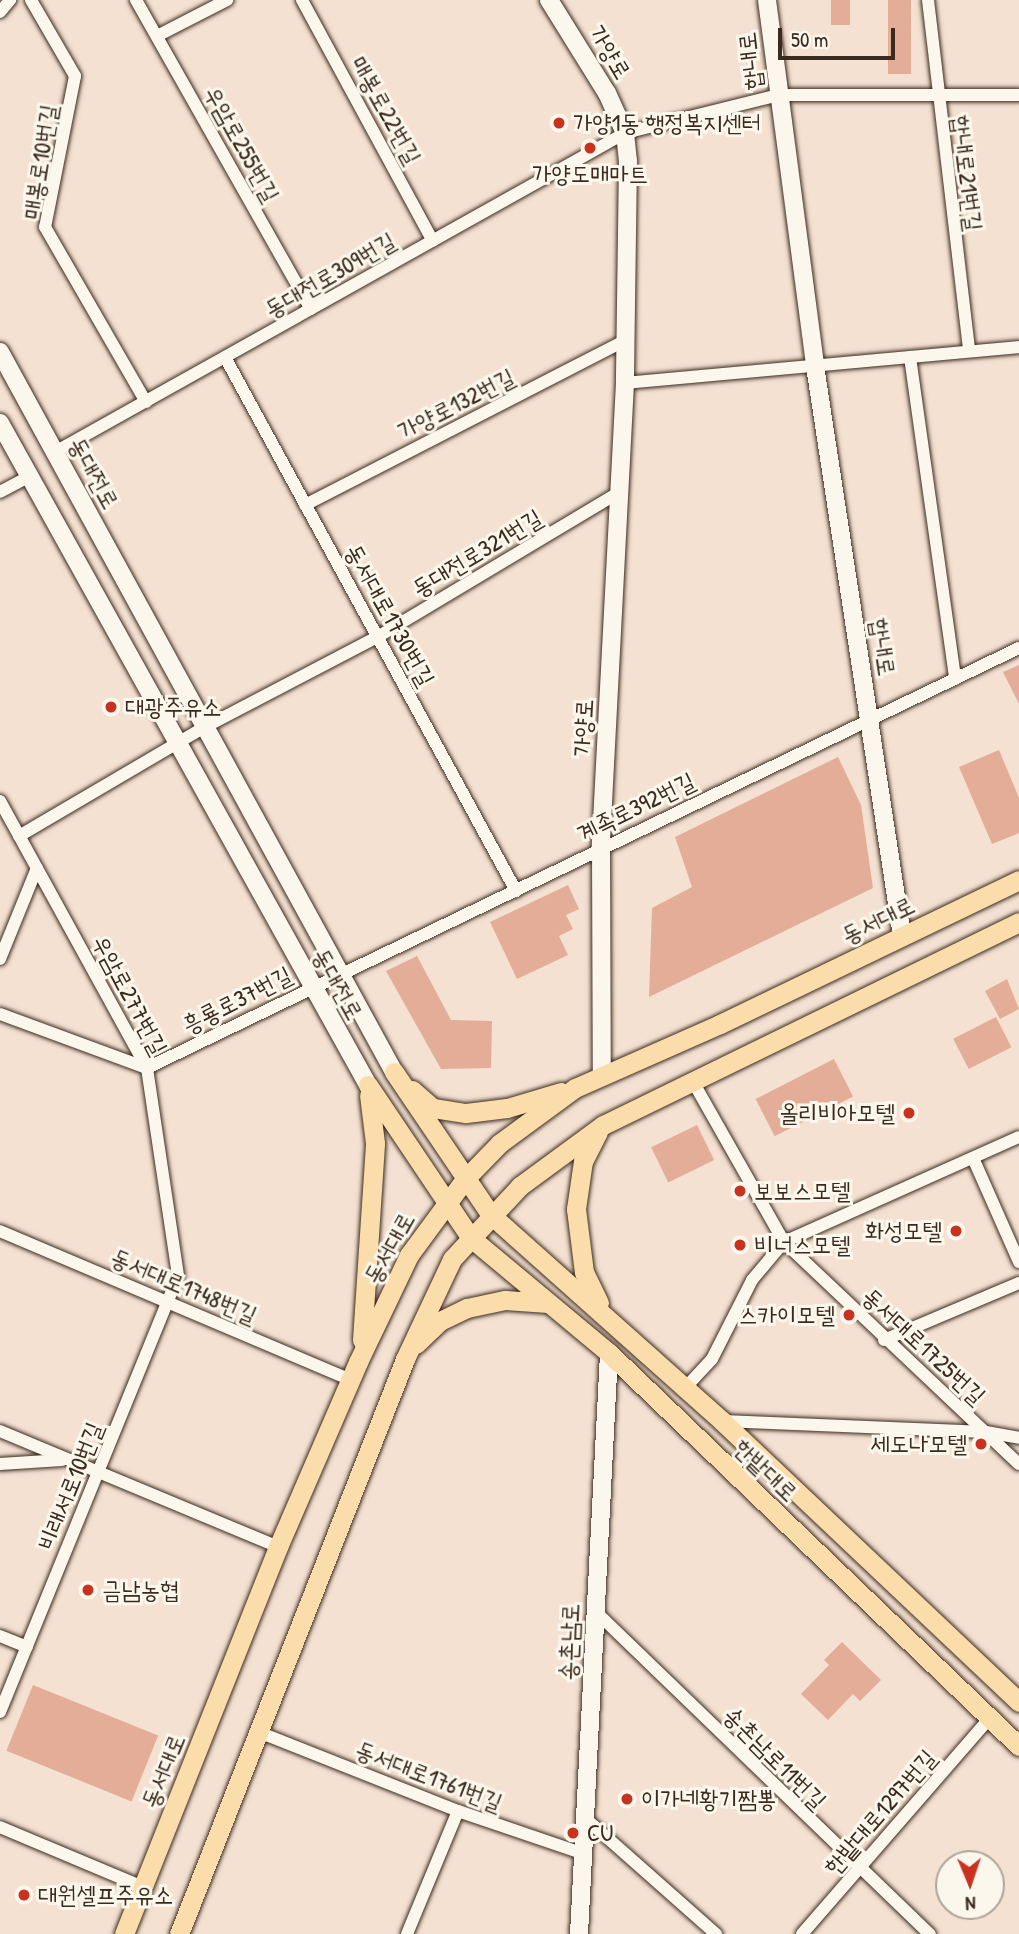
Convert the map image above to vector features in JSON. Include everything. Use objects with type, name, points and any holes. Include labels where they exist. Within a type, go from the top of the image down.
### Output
[{"type":"main road","name":"동서대로","points":[[124,1934],[278,1547],[355,1371],[409,1255],[465,1180],[500,1143],[575,1088],[1019,880]]},
{"type":"main road","points":[[179,1934],[261,1733],[405,1359],[444,1270],[520,1186],[603,1125],[1019,922]]},
{"type":"main road","points":[[394,1072],[425,1102],[449,1112],[486,1112],[575,1088]]},
{"type":"main road","name":"동대전로","points":[[394,1072],[492,1216]]},
{"type":"main road","points":[[355,1371],[369,1284],[374,1156],[368,1085]]},
{"type":"main road","name":"동대전로","points":[[368,1085],[471,1238]]},
{"type":"main road","points":[[603,1125],[583,1161],[576,1209],[584,1272],[606,1316]]},
{"type":"main road","name":"한밭대로","points":[[492,1216],[686,1387],[1019,1702]]},
{"type":"main road","name":"한밭대로","points":[[471,1238],[609,1353],[1019,1746]]},
{"type":"main road","points":[[405,1359],[430,1330],[467,1308],[505,1300],[550,1303]]},
{"type":"street","points":[[0,12],[10,0]]},
{"type":"street","name":"매봉로10번길","points":[[31,0],[75,76],[45,227],[146,402]]},
{"type":"street","name":"우암로255번길","points":[[136,0],[311,309]]},
{"type":"street","points":[[157,36],[227,0]]},
{"type":"street","name":"매봉로22번길","points":[[302,0],[433,240]]},
{"type":"street","name":"가양로","points":[[550,0],[607,93],[625,133],[625,383],[601,846],[602,1076]]},
{"type":"street","name":"합내로","points":[[767,0],[815,366],[902,936]]},
{"type":"street","name":"합내로21번길","points":[[928,0],[936,95],[969,351]]},
{"type":"street","name":"동대전로309번길","points":[[55,452],[226,359],[625,133],[779,95],[1019,95]]},
{"type":"street","name":"가양로132번길","points":[[305,505],[626,340]]},
{"type":"street","points":[[625,383],[1019,347]]},
{"type":"street","name":"동대전로","points":[[0,352],[337,973],[394,1072]]},
{"type":"street","points":[[910,357],[955,679]]},
{"type":"street","name":"동서대로1730번길","points":[[226,359],[516,891]]},
{"type":"street","name":"동대전로","points":[[0,423],[181,742],[310,986],[368,1085]]},
{"type":"street","points":[[0,492],[30,476]]},
{"type":"street","name":"동대전로321번길","points":[[205,727],[379,636],[620,492]]},
{"type":"street","name":"계족로392번길","points":[[337,973],[516,891],[601,846],[1019,649]]},
{"type":"street","points":[[19,836],[205,727]]},
{"type":"street","name":"우암로277번길","points":[[0,801],[147,1068],[178,1276]]},
{"type":"street","points":[[0,959],[37,868]]},
{"type":"street","name":"흥룡로37번길","points":[[147,1068],[337,973]]},
{"type":"street","points":[[0,1014],[147,1068]]},
{"type":"street","name":"동서대로1725번길","points":[[692,1080],[784,1242],[884,1340],[1019,1464]]},
{"type":"street","points":[[686,1387],[712,1359],[752,1279],[784,1242],[1019,1137]]},
{"type":"street","points":[[973,1158],[1019,1262]]},
{"type":"street","name":"동서대로1748번길","points":[[0,1231],[168,1302],[355,1371]]},
{"type":"street","name":"비래서로10번길","points":[[0,1712],[178,1276]]},
{"type":"street","points":[[884,1340],[1019,1283]]},
{"type":"street","name":"송촌남로","points":[[579,1934],[609,1353]]},
{"type":"street","name":"한밭대로","points":[[722,1421],[986,1432],[1019,1438]]},
{"type":"street","points":[[0,1431],[278,1547]]},
{"type":"street","points":[[0,1464],[68,1460]]},
{"type":"street","name":"송촌남로11번길","points":[[594,1610],[858,1869],[930,1934]]},
{"type":"street","points":[[0,1636],[27,1647]]},
{"type":"street","name":"한밭대로1297번길","points":[[802,1934],[990,1718]]},
{"type":"street","name":"동서대로1761번길","points":[[261,1733],[458,1811],[584,1854]]},
{"type":"street","points":[[407,1934],[458,1811]]},
{"type":"street","points":[[586,1819],[716,1934]]},
{"type":"street","points":[[0,1827],[143,1887]]},
{"type":"building","points":[[831,0],[850,0],[850,25],[831,25]]},
{"type":"building","points":[[888,0],[911,0],[911,74],[888,74]]},
{"type":"building","points":[[1019,665],[1019,704],[1003,672]]},
{"type":"building","points":[[999,750],[1019,798],[1019,833],[992,844],[959,767]]},
{"type":"building","points":[[838,757],[861,805],[873,888],[649,997],[652,908],[692,887],[675,837]]},
{"type":"building","points":[[568,885],[579,909],[566,915],[573,929],[559,936],[568,955],[517,979],[490,922]]},
{"type":"building","points":[[417,956],[451,1020],[492,1021],[491,1068],[441,1069],[386,971]]},
{"type":"building","points":[[1007,979],[1019,1009],[1000,1019],[985,991]]},
{"type":"building","points":[[996,1017],[1011,1047],[969,1069],[953,1039]]},
{"type":"building","points":[[834,1059],[853,1096],[775,1136],[756,1099]]},
{"type":"building","points":[[697,1125],[714,1160],[668,1182],[651,1147]]},
{"type":"building","points":[[842,1642],[881,1680],[860,1701],[853,1694],[828,1720],[801,1694],[829,1665],[824,1660]]},
{"type":"building","points":[[33,1685],[158,1736],[132,1801],[6,1751]]},
{"type":"place","name":"가양1동 행정복지센터","points":[[559,123]]},
{"type":"place","name":"가양도매마트","points":[[590,148]]},
{"type":"place","name":"대광주유소","points":[[111,707]]},
{"type":"place","name":"올리비아모텔","points":[[909,1113]]},
{"type":"place","name":"보보스모텔","points":[[740,1191]]},
{"type":"place","name":"화성모텔","points":[[956,1231]]},
{"type":"place","name":"비너스모텔","points":[[740,1245]]},
{"type":"place","name":"스카이모텔","points":[[849,1315]]},
{"type":"place","name":"세도나모텔","points":[[981,1444]]},
{"type":"place","name":"금남농협","points":[[88,1590]]},
{"type":"place","name":"이가네황기짬뽕","points":[[627,1799]]},
{"type":"place","name":"CU","points":[[573,1833]]},
{"type":"place","name":"대원셀프주유소","points":[[24,1895]]}]
